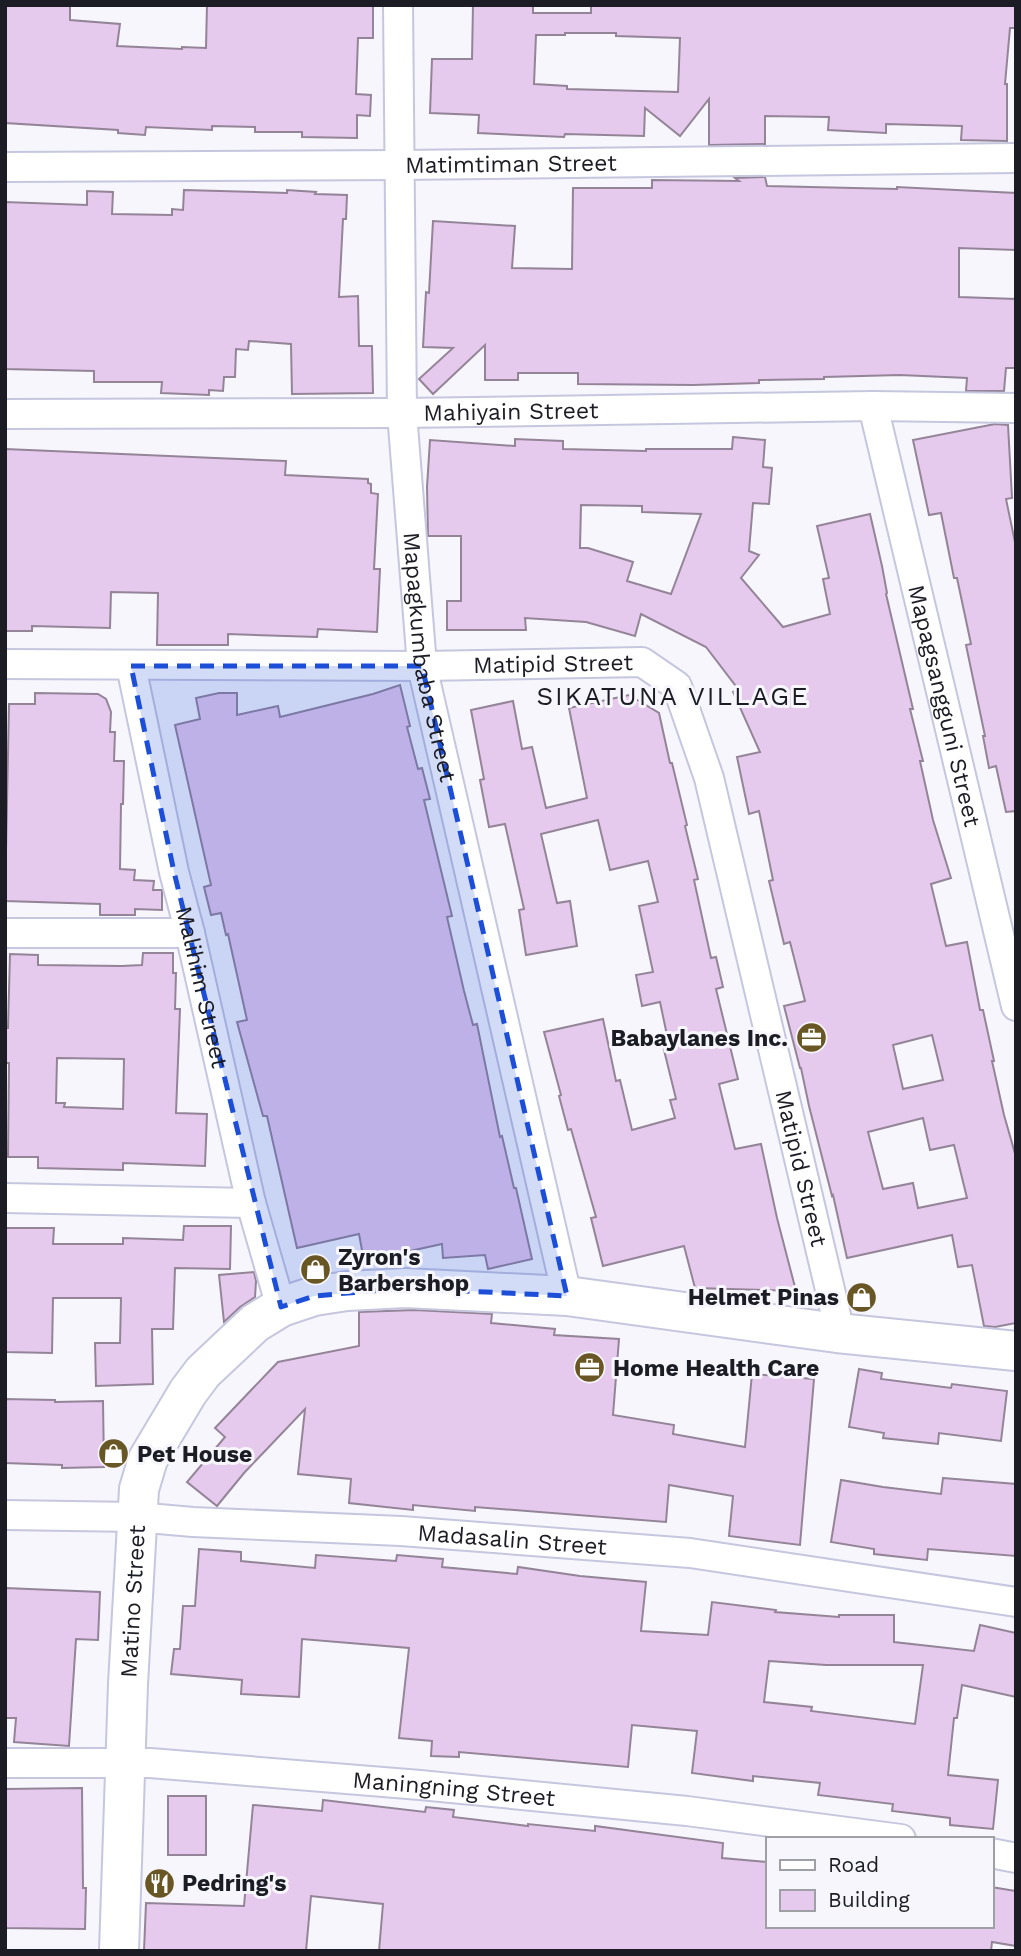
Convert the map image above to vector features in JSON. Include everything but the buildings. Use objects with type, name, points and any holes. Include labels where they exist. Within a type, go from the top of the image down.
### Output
[{"type":"street","name":"Mapagkumbaba Street","points":[[398,5],[402,413],[422,666],[567,1296]]},
{"type":"street","name":"Matimtiman Street","points":[[5,167],[1016,158]]},
{"type":"street","name":"Mapagsangguni Street","points":[[873,407],[1016,1006]]},
{"type":"street","name":"Mahiyain Street","points":[[5,414],[1016,408]]},
{"type":"street","name":"Matipid Street","points":[[5,664],[422,666],[642,662],[677,685],[709,778],[836,1315],[837,1333]]},
{"type":"street","name":"Malihim Street","points":[[131,666],[174,872],[251,1203],[281,1307]]},
{"type":"street","points":[[5,933],[190,933]]},
{"type":"street","points":[[5,1198],[251,1203]]},
{"type":"street","name":"Matino Street","points":[[119,1951],[125,1762],[139,1489],[148,1459],[188,1392],[203,1372],[255,1323],[281,1307],[314,1296],[405,1288],[567,1296],[837,1333],[1016,1351]]},
{"type":"street","name":"Madasalin Street","points":[[5,1515],[136,1517],[401,1531],[690,1553],[1016,1602]]},
{"type":"street","name":"Maningning Street","points":[[5,1763],[125,1762],[420,1784],[660,1808],[885,1837]]},
{"type":"street","points":[[993,1853],[1016,1858]]},
{"type":"highlighted area","points":[[131,666],[422,666],[567,1296],[405,1288],[314,1296],[281,1307],[174,872]]},
{"type":"place","name":"Babaylanes Inc.","points":[[811,1038]]},
{"type":"place","name":"Zyron's Barbershop","points":[[315,1270]]},
{"type":"place","name":"Helmet Pinas","points":[[862,1297]]},
{"type":"place","name":"Home Health Care","points":[[590,1368]]},
{"type":"place","name":"Pet House","points":[[114,1454]]},
{"type":"place","name":"Pedring's","points":[[159,1883]]},
{"type":"district","name":"SIKATUNA VILLAGE","points":[[673,696]]}]
